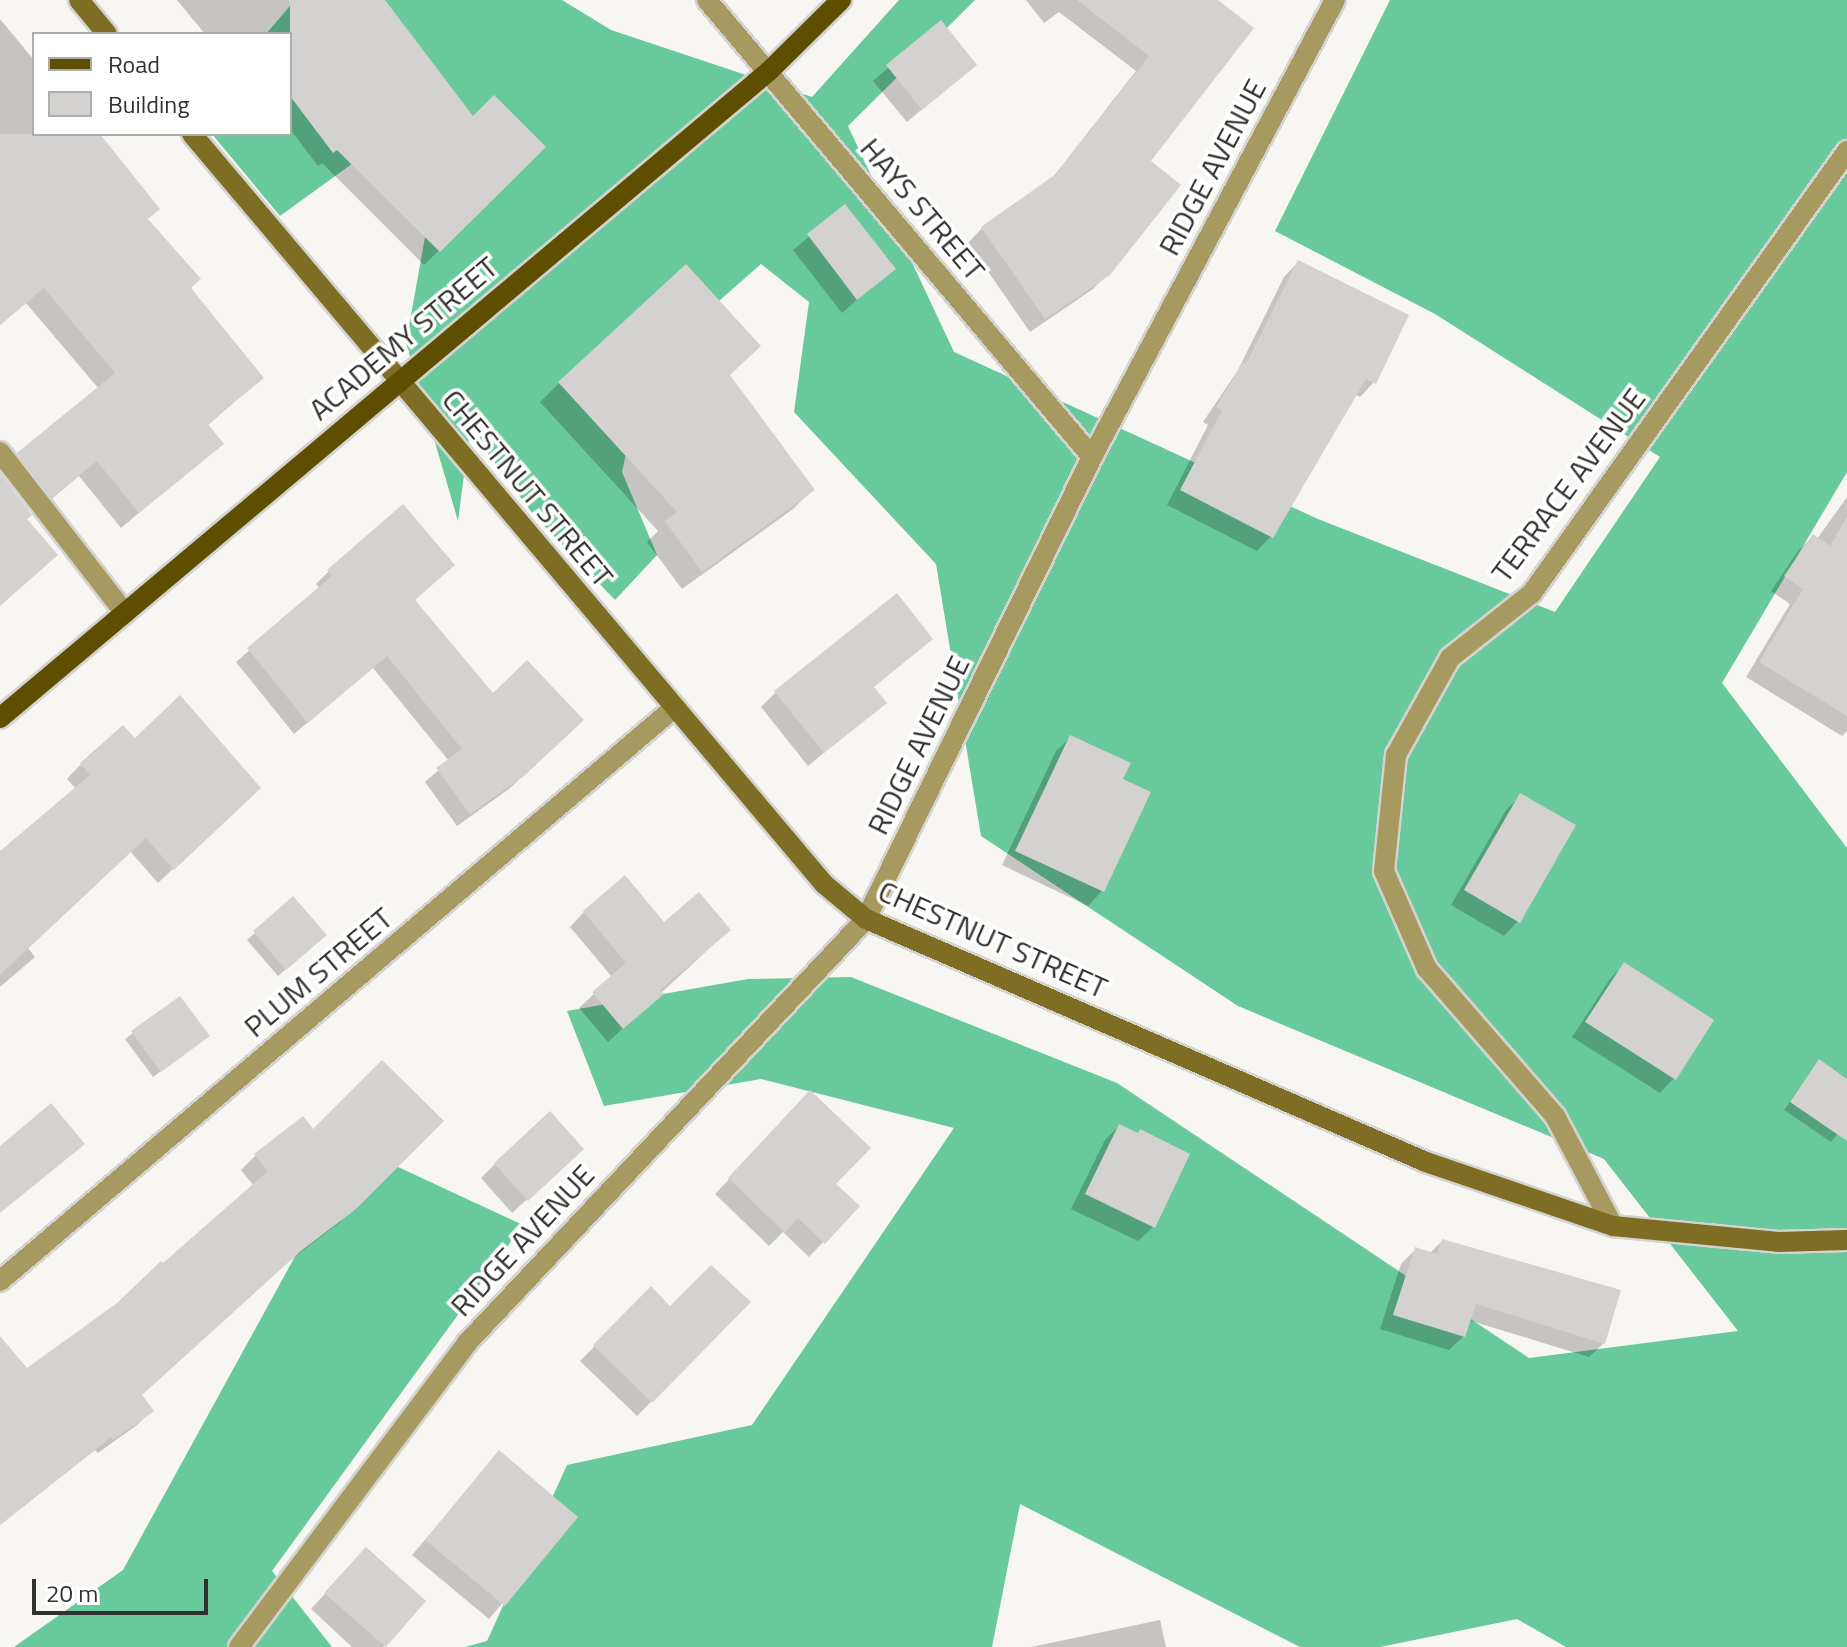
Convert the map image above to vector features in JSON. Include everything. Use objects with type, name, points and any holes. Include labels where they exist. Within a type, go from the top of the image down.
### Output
[{"type":"main road","name":"ACADEMY STREET","points":[[0,718],[768,72],[841,0]]},
{"type":"street","points":[[79,0],[105,32]]},
{"type":"street","name":"HAYS STREET","points":[[707,0],[1092,457]]},
{"type":"street","name":"RIDGE AVENUE","points":[[239,1647],[467,1343],[866,919],[1092,457],[1331,2]]},
{"type":"street","name":"CHESTNUT STREET","points":[[194,136],[824,884],[866,919],[1426,1162],[1613,1226],[1778,1242],[1847,1240]]},
{"type":"street","name":"TERRACE AVENUE","points":[[1613,1226],[1555,1116],[1427,969],[1384,871],[1396,755],[1450,658],[1532,593],[1847,151]]},
{"type":"street","points":[[0,452],[125,613]]},
{"type":"street","name":"PLUM STREET","points":[[0,1281],[674,708]]},
{"type":"green space","points":[[295,0],[562,0],[611,30],[812,97],[899,0],[975,0],[848,126],[954,352],[1318,519],[1555,612],[1660,457],[1435,314],[1275,231],[1390,0],[1847,0],[1847,472],[1722,683],[1847,848],[1847,1647],[1566,1647],[1517,1619],[1380,1647],[1300,1647],[1020,1504],[992,1647],[465,1647],[487,1641],[567,1465],[752,1425],[954,1128],[761,1079],[604,1106],[567,1011],[748,979],[851,977],[1117,1083],[1529,1358],[1738,1331],[1604,1159],[1238,1006],[981,836],[936,564],[794,412],[809,302],[761,264],[646,365],[622,472],[657,555],[615,600],[533,514],[470,429],[458,521],[406,343],[451,92],[280,216],[214,136],[292,136],[292,32],[268,32]]},
{"type":"green space","points":[[355,1147],[523,1225],[272,1571],[332,1647],[14,1647],[123,1570]]},
{"type":"building","points":[[290,0],[385,0],[473,116],[494,95],[546,147],[440,252],[337,150],[333,153],[292,99]]},
{"type":"building","points":[[1077,0],[1218,0],[1254,28],[1151,161],[1181,185],[1110,275],[1045,319],[981,227],[1056,174],[1149,56]]},
{"type":"building","points":[[941,20],[977,65],[922,110],[886,65]]},
{"type":"building","points":[[0,134],[102,136],[160,209],[148,219],[201,279],[191,288],[264,378],[208,424],[224,444],[139,513],[97,461],[52,498],[17,453],[115,373],[44,288],[0,325]]},
{"type":"building","points":[[845,204],[896,269],[857,300],[807,234]]},
{"type":"building","points":[[1298,260],[1409,315],[1376,384],[1366,379],[1273,538],[1180,490],[1222,410],[1216,407],[1243,362],[1246,364]]},
{"type":"building","points":[[686,264],[761,346],[730,375],[815,490],[702,572],[665,521],[677,512],[558,382]]},
{"type":"building","points":[[0,473],[32,515],[27,519],[58,555],[0,606]]},
{"type":"building","points":[[403,504],[455,565],[415,600],[493,693],[527,660],[584,720],[524,776],[470,814],[436,768],[462,749],[387,656],[308,723],[247,648],[332,576],[327,570]]},
{"type":"building","points":[[1847,517],[1847,716],[1759,662],[1803,589],[1784,576],[1813,534],[1830,546]]},
{"type":"building","points":[[897,593],[933,639],[874,687],[887,703],[824,753],[774,691]]},
{"type":"building","points":[[180,695],[261,788],[174,870],[146,838],[0,975],[0,851],[90,775],[80,763],[123,725],[135,738]]},
{"type":"building","points":[[1070,735],[1131,763],[1123,779],[1151,792],[1104,892],[1015,851]]},
{"type":"building","points":[[1520,793],[1576,825],[1520,923],[1464,890]]},
{"type":"building","points":[[625,875],[664,922],[699,892],[731,930],[660,990],[664,994],[623,1029],[592,992],[626,963],[583,911]]},
{"type":"building","points":[[293,896],[327,935],[286,970],[253,931]]},
{"type":"building","points":[[1624,962],[1714,1020],[1676,1080],[1585,1022]]},
{"type":"building","points":[[180,996],[210,1036],[161,1072],[131,1031]]},
{"type":"building","points":[[1819,1059],[1847,1079],[1847,1141],[1790,1102]]},
{"type":"building","points":[[382,1060],[444,1121],[356,1209],[301,1251],[142,1395],[154,1411],[113,1440],[111,1437],[0,1525],[0,1336],[27,1368],[117,1303],[161,1261],[163,1263],[268,1171],[254,1154],[303,1116],[313,1129]]},
{"type":"building","points":[[810,1090],[871,1148],[836,1184],[860,1206],[825,1244],[798,1218],[785,1233],[728,1178]]},
{"type":"building","points":[[51,1103],[85,1144],[0,1213],[0,1146]]},
{"type":"building","points":[[550,1111],[584,1149],[528,1201],[494,1163]]},
{"type":"building","points":[[1119,1124],[1138,1133],[1140,1129],[1190,1154],[1155,1228],[1085,1194]]},
{"type":"building","points":[[1442,1239],[1621,1290],[1605,1344],[1476,1304],[1465,1337],[1393,1315],[1415,1247],[1437,1254]]},
{"type":"building","points":[[711,1265],[751,1302],[652,1403],[593,1345],[651,1286],[670,1306]]},
{"type":"building","points":[[499,1450],[578,1517],[505,1606],[425,1540]]},
{"type":"building","points":[[366,1547],[426,1601],[386,1647],[324,1593]]}]
